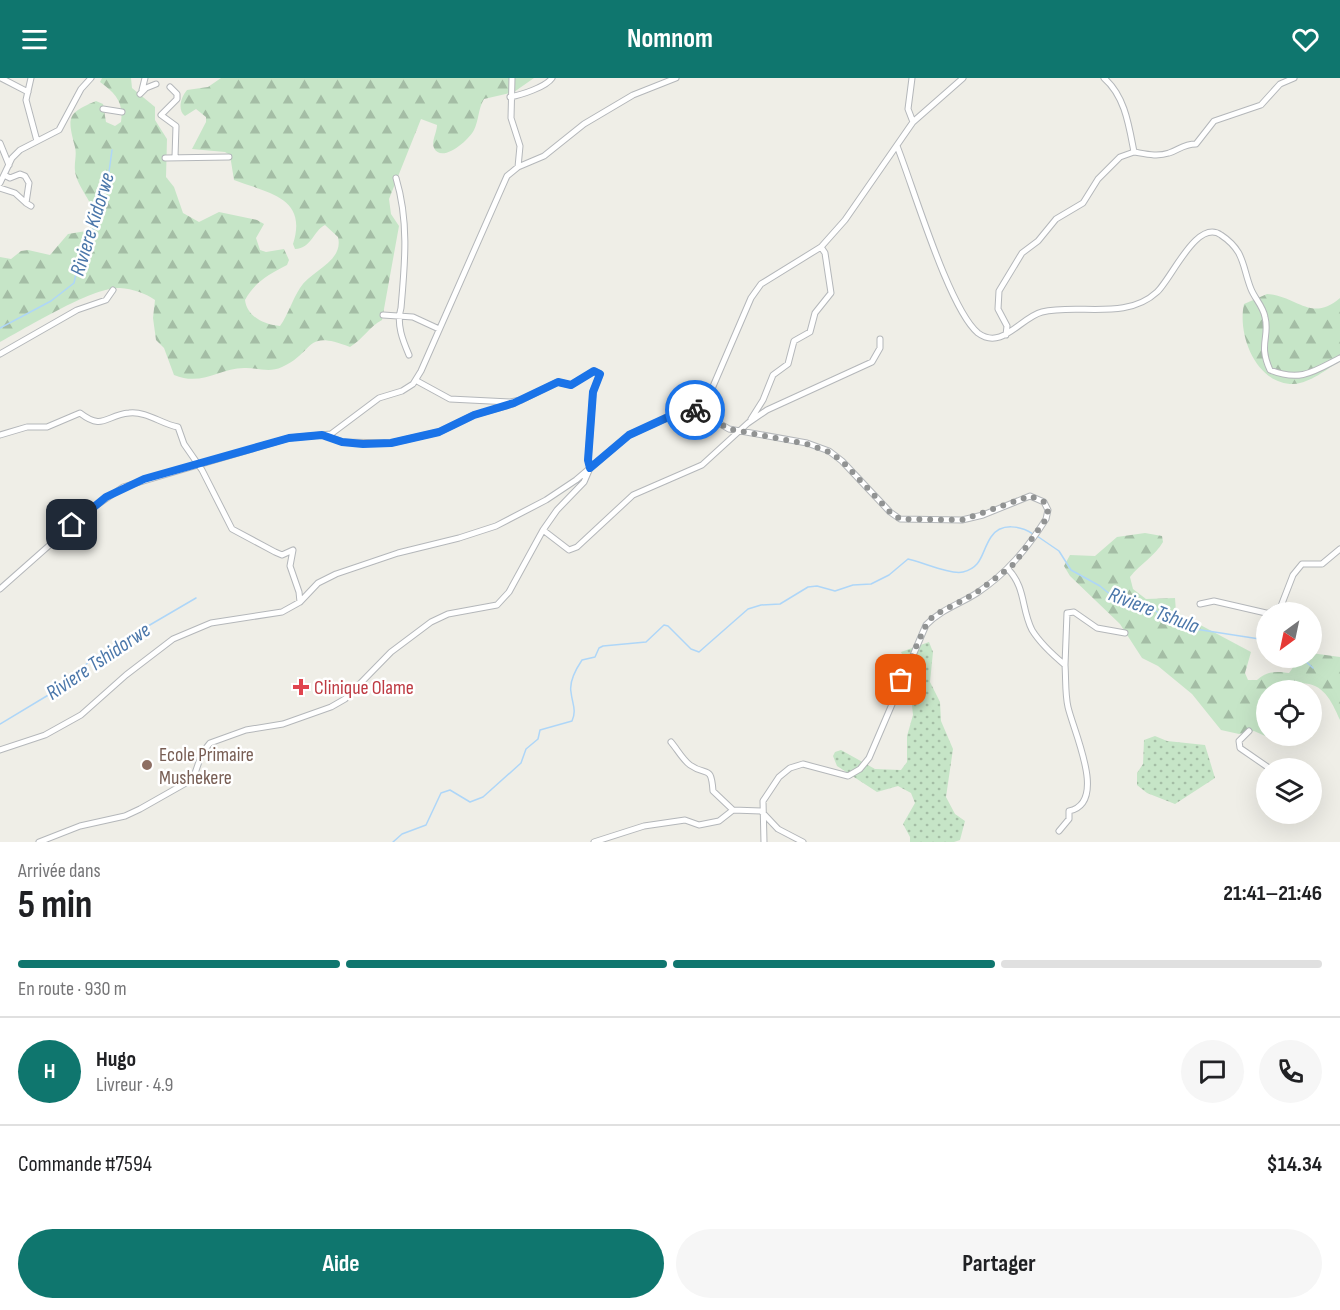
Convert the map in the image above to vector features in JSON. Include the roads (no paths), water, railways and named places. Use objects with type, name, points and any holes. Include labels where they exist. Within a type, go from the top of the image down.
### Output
[{"type":"street","points":[[1,78],[28,92]]},
{"type":"street","points":[[31,78],[26,100],[37,141]]},
{"type":"street","points":[[0,183],[20,150],[37,141],[47,139],[59,130],[91,78]]},
{"type":"street","points":[[145,78],[140,94],[156,84]]},
{"type":"street","points":[[512,78],[511,118],[520,146],[518,167]]},
{"type":"street","points":[[510,97],[524,95],[536,87],[546,85],[552,78]]},
{"type":"street","points":[[0,589],[106,497],[144,479],[289,438],[322,435],[340,429],[379,398],[402,390],[417,381],[507,176],[518,167],[544,156],[584,124],[633,95],[676,78]]},
{"type":"street","points":[[912,78],[908,109],[913,122]]},
{"type":"street","points":[[0,750],[45,735],[81,715],[126,675],[173,639],[211,623],[271,615],[300,602],[318,582],[336,574],[398,553],[496,526],[546,500],[590,468],[629,435],[690,407],[711,391],[751,298],[761,284],[821,247],[844,220],[913,122],[963,78]]},
{"type":"street","points":[[1104,78],[1115,87],[1128,125],[1134,152]]},
{"type":"street","points":[[1006,335],[1007,326],[998,309],[999,291],[1022,253],[1038,241],[1056,219],[1083,203],[1098,179],[1120,157],[1134,152],[1152,156],[1170,153],[1183,144],[1196,144],[1214,121],[1261,105],[1280,84],[1294,78]]},
{"type":"street","points":[[170,87],[177,94],[177,99],[161,115],[176,126],[175,157]]},
{"type":"street","points":[[104,109],[122,112]]},
{"type":"street","points":[[69,112],[76,112]]},
{"type":"street","points":[[0,143],[9,165]]},
{"type":"street","points":[[897,146],[955,298],[973,327],[981,334],[992,338],[1006,335],[1040,312],[1113,308],[1149,298],[1164,284],[1198,236],[1213,231],[1221,235],[1244,259],[1251,290],[1266,319],[1263,350],[1270,370],[1288,377],[1310,374],[1340,358]]},
{"type":"street","points":[[165,158],[229,157]]},
{"type":"street","points":[[0,188],[15,193],[28,205],[29,183],[25,176],[20,174],[10,178],[4,175]]},
{"type":"street","points":[[396,178],[405,206],[406,228],[399,316],[402,340],[409,355]]},
{"type":"street","points":[[543,530],[569,550],[577,547],[633,495],[702,465],[748,423],[763,400],[773,375],[788,364],[794,341],[810,332],[815,312],[831,293],[825,253],[821,247]]},
{"type":"street","points":[[0,354],[77,310],[106,300],[112,290]]},
{"type":"street","points":[[383,315],[413,317],[439,329]]},
{"type":"street","points":[[748,423],[784,400],[826,384],[872,362],[880,348],[880,339]]},
{"type":"street","points":[[42,842],[80,826],[125,816],[186,785],[196,774],[205,747],[221,737],[283,724],[339,703],[391,652],[431,622],[448,614],[496,605],[509,592],[543,530],[557,510],[584,482],[590,468],[588,460],[593,392],[600,374],[594,371],[571,385],[558,382],[521,400],[499,409],[474,415],[439,432],[391,443],[342,442],[322,435]]},
{"type":"street","points":[[417,381],[450,399],[510,402],[521,400]]},
{"type":"street","points":[[690,407],[739,432],[807,444],[829,452],[842,461],[890,512],[900,519],[962,520],[983,515],[1030,496],[1039,498],[1048,510],[1046,519],[1037,533],[1008,569],[976,593],[933,616],[926,625],[869,758],[860,769],[848,776],[803,764],[790,768],[768,790],[761,811],[764,842]]},
{"type":"street","points":[[0,435],[27,427],[47,427],[80,413],[91,422],[100,422],[128,413],[148,415],[164,424],[178,427],[184,444],[202,470],[232,530],[282,555],[293,550],[290,566],[300,602]]},
{"type":"street","points":[[1282,602],[1293,574],[1302,564],[1322,564],[1340,549]]},
{"type":"street","points":[[1008,569],[1019,580],[1033,630],[1052,654],[1065,665]]},
{"type":"street","points":[[1200,604],[1214,601],[1256,611]]},
{"type":"street","points":[[1059,831],[1069,819],[1069,811],[1085,802],[1089,785],[1076,728],[1068,707],[1065,665],[1067,613],[1074,612],[1098,628],[1125,633]]},
{"type":"street","points":[[1249,731],[1239,741],[1240,747],[1256,759]]},
{"type":"street","points":[[671,742],[689,765],[708,771],[712,776],[713,790],[734,810]]},
{"type":"street","points":[[594,842],[644,826],[685,820],[699,825],[719,822],[734,810],[761,811],[778,829],[803,842]]},
{"type":"waterway","name":"Riviere Kidorwe","points":[[0,328],[51,301],[74,283],[79,261],[99,216],[96,196],[108,179],[112,150]]},
{"type":"waterway","name":"Riviere Tshula","points":[[393,842],[402,834],[426,825],[441,793],[450,790],[470,802],[483,797],[521,763],[526,749],[538,739],[540,730],[572,721],[574,710],[571,684],[574,676],[582,660],[595,657],[599,648],[603,646],[646,642],[664,625],[668,626],[691,649],[699,652],[748,609],[761,605],[780,604],[808,587],[817,586],[835,591],[853,585],[871,584],[889,575],[908,559],[944,570],[963,572],[970,570],[978,563],[991,537],[1000,529],[1017,527],[1033,534]]},
{"type":"waterway","name":"Riviere Tshula","points":[[1037,536],[1059,551],[1071,570],[1100,586],[1118,601],[1147,603],[1165,619],[1195,629],[1256,638]]},
{"type":"waterway","name":"Riviere Tshidorwe","points":[[0,724],[50,694],[95,657],[196,598]]},
{"type":"place","name":"Clinique Olame","points":[[301,687]]},
{"type":"place","name":"Ecole Primaire Mushekere","points":[[147,765]]}]
